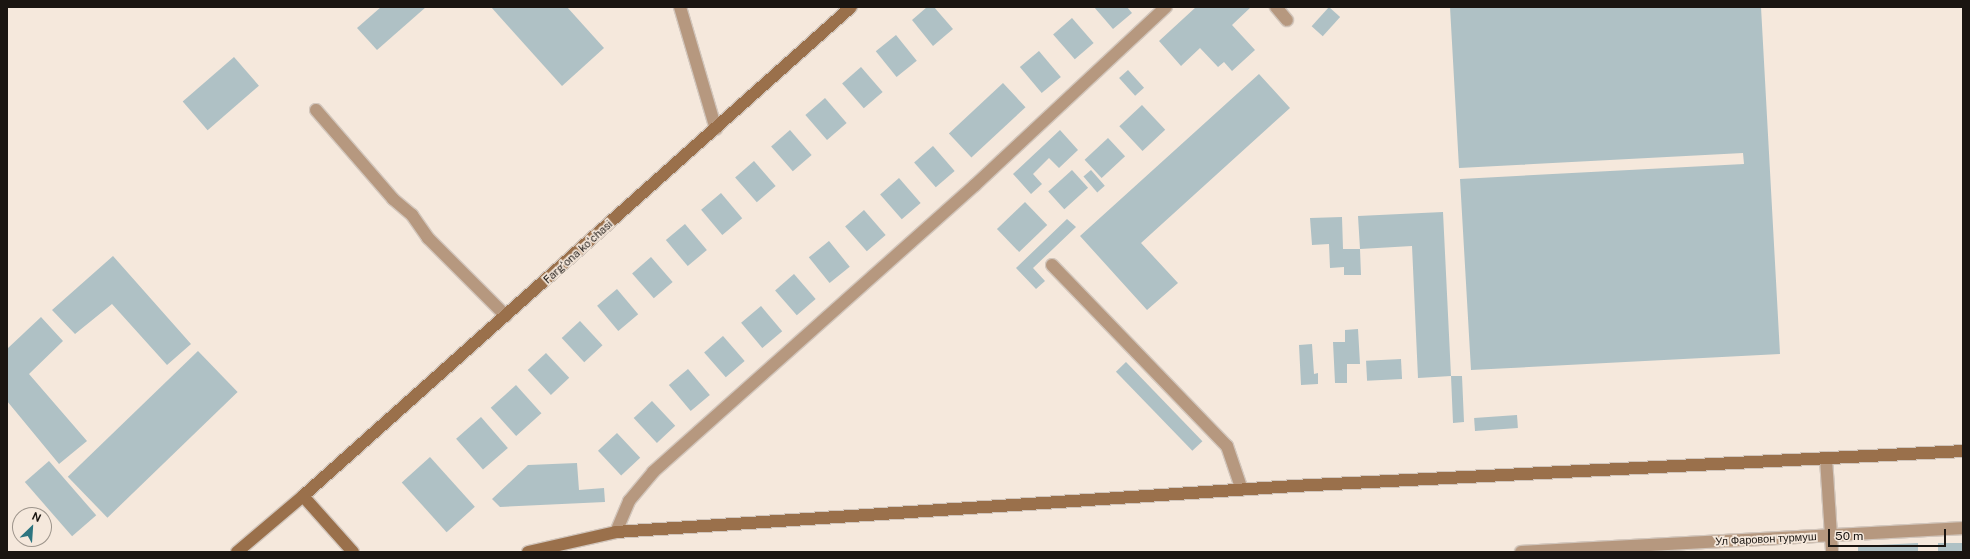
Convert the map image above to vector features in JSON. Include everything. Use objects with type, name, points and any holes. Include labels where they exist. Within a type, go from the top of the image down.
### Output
[{"type":"main road","name":"Fargʻona koʻchasi","points":[[237,552],[303,496],[506,316],[851,7]]},
{"type":"main road","points":[[528,552],[616,532],[1242,490],[1963,451]]},
{"type":"main road","points":[[303,496],[354,552]]},
{"type":"street","points":[[680,7],[716,129]]},
{"type":"street","points":[[616,532],[630,501],[653,472],[975,185],[1166,7]]},
{"type":"street","points":[[1276,7],[1287,20]]},
{"type":"street","points":[[316,110],[393,199],[412,215],[428,238],[506,316]]},
{"type":"street","points":[[1052,265],[1227,446],[1242,490]]},
{"type":"street","points":[[1826,458],[1832,552]]},
{"type":"street","name":"Ул Фаровон турмуш","points":[[1521,552],[1963,528]]},
{"type":"building","points":[[381,7],[426,7],[377,50],[357,28]]},
{"type":"building","points":[[491,7],[567,7],[604,48],[562,86]]},
{"type":"building","points":[[927,7],[934,7],[953,29],[933,46],[912,20]]},
{"type":"building","points":[[1094,7],[1127,7],[1132,13],[1113,29]]},
{"type":"building","points":[[1196,7],[1251,7],[1232,25],[1255,50],[1232,71],[1224,62],[1218,67],[1200,48],[1181,66],[1159,41]]},
{"type":"building","points":[[1329,7],[1340,17],[1323,36],[1312,26]]},
{"type":"building","points":[[1450,7],[1761,7],[1780,354],[1471,370],[1460,179],[1744,164],[1743,153],[1459,168]]},
{"type":"building","points":[[1072,18],[1094,43],[1075,59],[1053,34]]},
{"type":"building","points":[[896,35],[917,61],[897,77],[876,51]]},
{"type":"building","points":[[1039,51],[1061,77],[1042,93],[1020,67]]},
{"type":"building","points":[[234,57],[259,86],[208,130],[183,102]]},
{"type":"building","points":[[861,67],[883,92],[864,108],[842,83]]},
{"type":"building","points":[[1128,70],[1144,88],[1135,96],[1119,78]]},
{"type":"building","points":[[1259,74],[1290,108],[1141,243],[1178,283],[1147,310],[1080,236]]},
{"type":"building","points":[[1003,83],[1026,107],[971,158],[949,133]]},
{"type":"building","points":[[825,98],[847,123],[827,140],[805,115]]},
{"type":"building","points":[[1142,105],[1165,130],[1143,151],[1119,126]]},
{"type":"building","points":[[790,130],[812,155],[793,171],[771,146]]},
{"type":"building","points":[[1060,130],[1078,150],[1059,168],[1049,158],[1033,174],[1042,184],[1031,194],[1013,174]]},
{"type":"building","points":[[1108,138],[1125,156],[1102,178],[1085,160]]},
{"type":"building","points":[[933,146],[955,171],[936,187],[914,162]]},
{"type":"building","points":[[754,161],[776,186],[757,202],[735,177]]},
{"type":"building","points":[[1072,170],[1088,188],[1064,209],[1048,191]]},
{"type":"building","points":[[1091,170],[1105,186],[1097,192],[1083,177]]},
{"type":"building","points":[[899,178],[921,203],[902,219],[880,194]]},
{"type":"building","points":[[721,193],[742,218],[722,235],[701,210]]},
{"type":"building","points":[[1025,202],[1047,225],[1019,252],[997,229]]},
{"type":"building","points":[[864,210],[886,235],[867,251],[845,226]]},
{"type":"building","points":[[1443,212],[1451,376],[1418,378],[1412,246],[1360,249],[1358,216]]},
{"type":"building","points":[[1342,217],[1343,249],[1360,249],[1361,275],[1344,275],[1344,267],[1330,268],[1329,244],[1312,245],[1310,218]]},
{"type":"building","points":[[1067,219],[1076,227],[1033,268],[1045,281],[1036,289],[1016,268]]},
{"type":"building","points":[[685,224],[707,250],[688,266],[666,240]]},
{"type":"building","points":[[829,241],[850,267],[830,283],[809,257]]},
{"type":"building","points":[[113,256],[191,344],[167,365],[112,304],[75,334],[52,310]]},
{"type":"building","points":[[651,257],[673,282],[654,298],[632,273]]},
{"type":"building","points":[[794,274],[816,299],[797,315],[775,290]]},
{"type":"building","points":[[617,289],[638,314],[618,331],[597,306]]},
{"type":"building","points":[[761,306],[782,331],[762,348],[741,323]]},
{"type":"building","points":[[41,317],[63,341],[29,374],[87,441],[59,464],[7,401],[7,349]]},
{"type":"building","points":[[580,321],[603,345],[584,362],[562,338]]},
{"type":"building","points":[[1358,329],[1360,364],[1347,364],[1347,383],[1335,383],[1333,342],[1345,342],[1345,330]]},
{"type":"building","points":[[723,336],[745,361],[726,377],[704,352]]},
{"type":"building","points":[[1312,344],[1314,374],[1318,373],[1318,384],[1301,385],[1299,345]]},
{"type":"building","points":[[198,351],[238,392],[107,518],[68,477]]},
{"type":"building","points":[[546,353],[569,378],[551,395],[528,370]]},
{"type":"building","points":[[1401,359],[1402,379],[1367,381],[1366,361]]},
{"type":"building","points":[[1126,362],[1202,441],[1192,451],[1116,372]]},
{"type":"building","points":[[688,369],[710,395],[691,411],[669,385]]},
{"type":"building","points":[[1451,376],[1462,376],[1464,422],[1453,423]]},
{"type":"building","points":[[516,385],[541,413],[516,436],[491,408]]},
{"type":"building","points":[[652,401],[675,426],[657,443],[634,418]]},
{"type":"building","points":[[1517,415],[1518,428],[1475,431],[1474,418]]},
{"type":"building","points":[[481,417],[508,448],[483,470],[456,439]]},
{"type":"building","points":[[617,433],[640,458],[621,476],[598,451]]},
{"type":"building","points":[[430,457],[475,507],[447,532],[402,482]]},
{"type":"building","points":[[49,461],[96,515],[72,536],[52,513],[52,507],[47,507],[25,482]]},
{"type":"building","points":[[577,463],[579,490],[604,488],[605,502],[500,507],[492,499],[528,465]]},
{"type":"building","points":[[1918,543],[1918,552],[1858,552],[1858,546]]},
{"type":"building","points":[[1938,543],[1963,543],[1963,552],[1938,552]]}]
